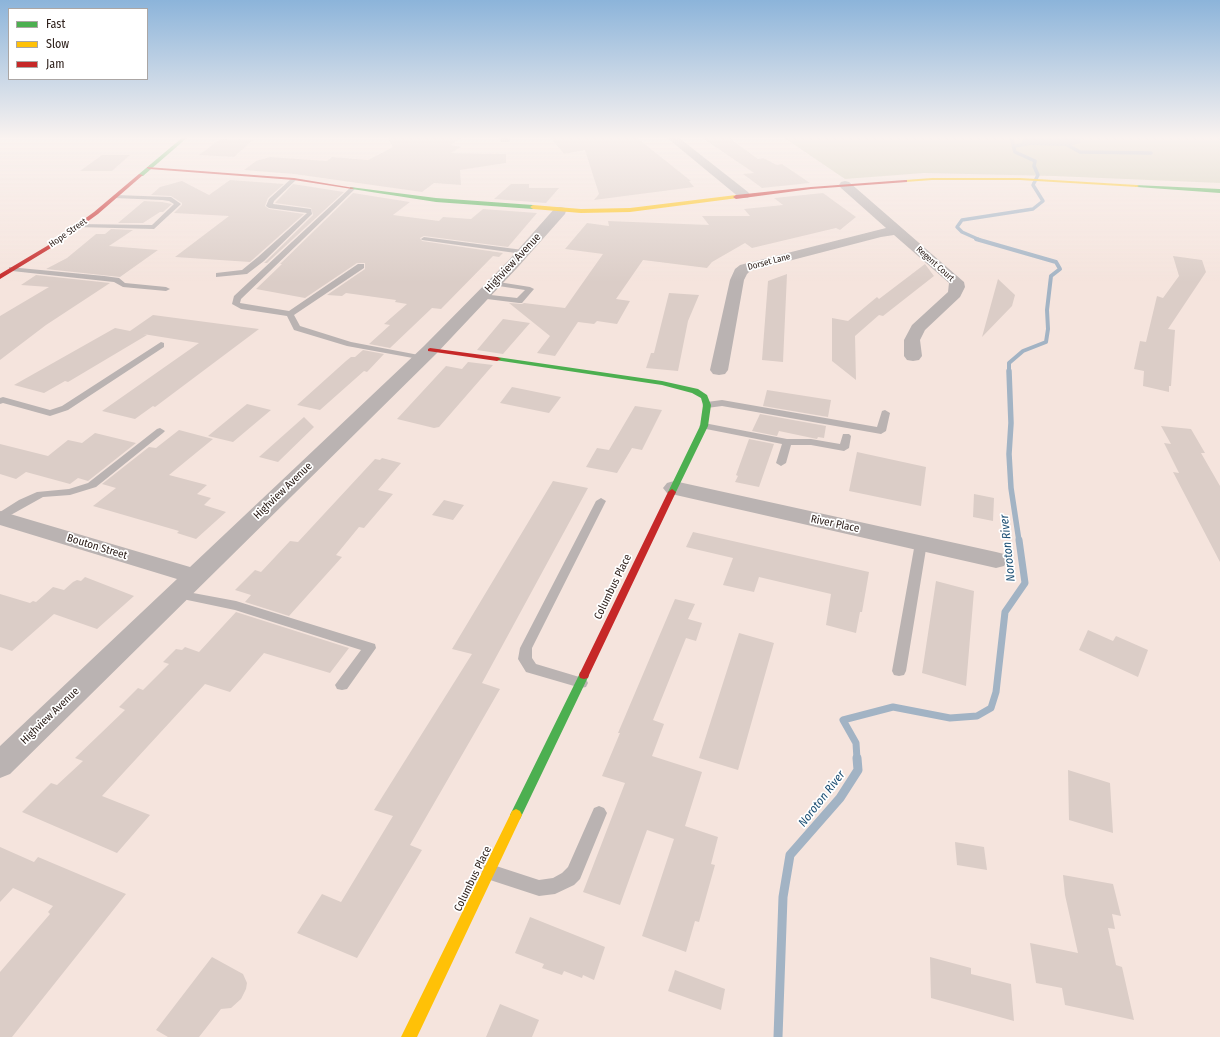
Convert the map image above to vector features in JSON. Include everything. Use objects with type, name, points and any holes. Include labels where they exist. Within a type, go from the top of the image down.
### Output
[{"type":"street","name":"Hope Street","points":[[0,277],[78,226],[129,185]]},
{"type":"street","points":[[336,185],[436,200],[560,211],[620,210],[841,185]]},
{"type":"street","points":[[732,185],[744,195]]},
{"type":"street","name":"Regent Court","points":[[845,185],[956,282],[957,287],[955,294],[918,328],[912,340],[913,356]]},
{"type":"street","points":[[1124,185],[1220,191]]},
{"type":"street","name":"Highview Avenue","points":[[0,765],[425,354],[523,252],[560,211]]},
{"type":"street","name":"Dorset Lane","points":[[719,370],[734,295],[740,272],[745,268],[881,233],[896,231]]},
{"type":"street","points":[[425,354],[677,386],[695,391],[704,397],[707,405]]},
{"type":"street","name":"Columbus Place","points":[[409,1037],[490,872],[704,426],[707,405]]},
{"type":"street","name":"River Place","points":[[674,488],[996,560]]},
{"type":"street","name":"Bouton Street","points":[[0,517],[194,576]]},
{"type":"lane","points":[[219,275],[244,272],[261,259],[310,213],[310,210],[269,206],[271,200],[287,185]]},
{"type":"lane","points":[[353,188],[237,298],[236,304],[241,307],[290,314],[361,266]]},
{"type":"lane","points":[[78,226],[154,228],[178,204],[171,199],[116,197]]},
{"type":"lane","points":[[424,239],[523,252]]},
{"type":"lane","points":[[12,269],[104,278],[116,280],[123,284],[166,289]]},
{"type":"lane","points":[[290,314],[297,328],[350,344],[425,354]]},
{"type":"lane","points":[[0,401],[4,400],[50,413],[65,408],[161,345]]},
{"type":"lane","points":[[707,405],[722,403],[881,431],[885,413]]},
{"type":"lane","points":[[704,426],[787,442],[811,442],[844,448],[846,436]]},
{"type":"lane","points":[[0,517],[23,502],[41,494],[70,492],[92,485],[160,431]]},
{"type":"lane","points":[[781,463],[787,442]]},
{"type":"lane","points":[[580,682],[531,668],[525,659],[526,648],[601,501]]},
{"type":"lane","points":[[899,671],[920,543]]},
{"type":"lane","points":[[177,594],[236,606],[370,648],[342,685]]},
{"type":"lane","points":[[490,872],[539,888],[555,886],[562,883],[574,873],[599,813]]},
{"type":"building","points":[[166,185],[190,185],[209,195],[222,185],[282,185],[268,198],[265,206],[269,209],[304,214],[250,262],[175,257],[229,216],[174,213],[182,205],[182,203],[171,196],[151,195],[160,187]]},
{"type":"building","points":[[292,185],[302,185],[344,192],[267,263],[264,263],[313,215],[311,208],[275,203]]},
{"type":"building","points":[[375,185],[431,185],[422,192]]},
{"type":"building","points":[[509,185],[529,185],[529,188],[559,188],[546,203],[494,199]]},
{"type":"building","points":[[596,185],[693,185],[694,187],[594,200],[599,194]]},
{"type":"building","points":[[758,185],[787,185],[762,188]]},
{"type":"building","points":[[353,193],[410,202],[393,215],[439,221],[443,217],[471,219],[483,209],[537,213],[508,247],[424,236],[420,238],[422,241],[503,253],[499,257],[493,256],[441,309],[432,308],[390,348],[369,344],[390,325],[384,324],[407,304],[395,302],[396,300],[346,293],[342,296],[327,295],[365,269],[365,263],[357,263],[305,298],[256,289]]},
{"type":"building","points":[[823,193],[856,217],[840,230],[836,228],[752,248],[745,243],[712,262],[707,268],[643,260],[616,299],[630,301],[617,324],[597,321],[594,324],[578,322],[555,356],[537,353],[550,336],[509,303],[524,303],[565,308],[603,254],[565,249],[587,223],[609,226],[608,221],[709,225],[702,216],[750,216],[744,209],[783,205],[774,198]]},
{"type":"building","points":[[144,201],[172,204],[163,212],[160,212],[143,223],[118,223]]},
{"type":"building","points":[[111,229],[133,230],[109,246],[158,250],[120,277],[46,269],[67,258],[96,234],[105,234]]},
{"type":"building","points":[[1173,256],[1202,260],[1206,272],[1168,329],[1175,330],[1171,386],[1169,386],[1169,392],[1143,386],[1144,371],[1134,369],[1140,341],[1146,342],[1157,296],[1163,298],[1179,276]]},
{"type":"building","points":[[925,264],[934,276],[883,316],[879,315],[855,336],[856,380],[832,361],[832,318],[848,321],[877,297],[879,299]]},
{"type":"building","points":[[787,274],[783,362],[762,360],[768,281]]},
{"type":"building","points":[[36,275],[110,283],[46,325],[0,360],[0,316],[49,287],[21,285]]},
{"type":"building","points":[[998,279],[1015,295],[1012,306],[982,337]]},
{"type":"building","points":[[669,293],[699,295],[688,321],[678,371],[646,368],[651,353],[654,353]]},
{"type":"building","points":[[153,315],[259,329],[155,407],[153,406],[135,419],[102,411],[199,343],[143,334],[147,335],[68,382],[65,381],[44,393],[14,385],[115,328],[130,331]]},
{"type":"building","points":[[503,319],[530,323],[503,354],[477,350]]},
{"type":"building","points":[[363,350],[384,354],[367,372],[364,371],[320,410],[297,405],[346,361],[351,357],[355,357]]},
{"type":"building","points":[[468,362],[493,365],[439,427],[434,428],[397,419],[446,366],[462,369]]},
{"type":"building","points":[[512,387],[561,397],[549,413],[500,403]]},
{"type":"building","points":[[767,390],[831,400],[828,417],[763,406]]},
{"type":"building","points":[[247,404],[271,410],[233,442],[208,436]]},
{"type":"building","points":[[635,406],[662,410],[642,450],[632,448],[617,473],[586,467],[597,448],[609,450]]},
{"type":"building","points":[[760,414],[826,426],[824,438],[818,437],[817,439],[779,431],[777,436],[752,431]]},
{"type":"building","points":[[304,417],[314,427],[278,462],[259,457]]},
{"type":"building","points":[[1161,426],[1191,429],[1205,453],[1201,453],[1220,486],[1220,562],[1173,472],[1179,473],[1164,443],[1171,444]]},
{"type":"building","points":[[179,430],[213,439],[169,475],[207,485],[197,494],[211,498],[204,505],[226,512],[196,539],[177,533],[179,531],[93,506],[116,488],[102,484],[149,447],[156,448]]},
{"type":"building","points":[[95,433],[136,443],[88,481],[78,478],[70,484],[26,472],[16,479],[0,474],[0,444],[48,456],[68,440],[82,443]]},
{"type":"building","points":[[749,439],[774,444],[759,487],[735,482],[738,476],[736,475]]},
{"type":"building","points":[[857,452],[926,467],[921,506],[849,491]]},
{"type":"building","points":[[382,458],[401,463],[378,490],[393,494],[364,528],[359,527],[336,555],[342,557],[289,616],[245,602],[251,595],[235,590],[255,570],[261,572],[290,541],[298,542],[375,459],[380,460]]},
{"type":"building","points":[[553,481],[588,488],[482,683],[500,689],[410,845],[422,850],[357,958],[297,933],[322,894],[341,902],[393,816],[374,810],[472,654],[452,649]]},
{"type":"building","points":[[974,494],[994,498],[993,521],[973,517]]},
{"type":"building","points":[[444,500],[464,505],[453,520],[432,515]]},
{"type":"building","points":[[693,532],[869,572],[862,612],[860,612],[856,633],[826,625],[831,594],[759,577],[754,592],[723,585],[733,558],[686,547]]},
{"type":"building","points":[[85,577],[134,596],[97,629],[54,614],[12,651],[0,647],[0,594],[30,603],[33,601],[36,602],[53,587],[64,590],[73,582],[77,580],[81,581]]},
{"type":"building","points":[[936,581],[974,591],[966,686],[922,673]]},
{"type":"building","points":[[675,599],[695,604],[688,619],[702,623],[696,641],[686,638],[653,720],[664,724],[652,756],[702,772],[685,826],[718,837],[711,864],[715,865],[699,922],[695,921],[686,952],[642,936],[674,839],[647,830],[620,905],[583,892],[625,783],[602,776],[620,733],[618,733]]},
{"type":"building","points":[[236,612],[349,648],[330,673],[264,653],[230,692],[205,684],[102,796],[150,815],[117,853],[22,812],[51,783],[57,785],[83,761],[75,758],[125,710],[119,707],[138,688],[143,690],[169,664],[163,662],[176,649],[182,650],[185,647],[199,652]]},
{"type":"building","points":[[1088,630],[1113,641],[1116,636],[1148,650],[1138,677],[1079,650]]},
{"type":"building","points":[[739,633],[774,643],[738,770],[699,758]]},
{"type":"building","points":[[1068,770],[1110,783],[1113,833],[1069,820]]},
{"type":"building","points":[[955,842],[984,847],[987,870],[957,865]]},
{"type":"building","points":[[0,847],[34,862],[38,857],[126,894],[12,1037],[0,1037],[0,972],[50,914],[48,912],[53,906],[13,888],[0,902]]},
{"type":"building","points":[[1063,875],[1113,884],[1121,916],[1112,914],[1115,929],[1108,928],[1116,965],[1122,967],[1134,1020],[1065,1005],[1062,988],[1036,983],[1030,943],[1078,953],[1065,895]]},
{"type":"building","points":[[530,917],[605,947],[594,980],[583,975],[582,978],[564,971],[562,975],[542,968],[544,964],[515,953]]},
{"type":"building","points":[[212,957],[243,974],[247,983],[241,999],[231,1008],[221,1009],[199,1037],[168,1037],[156,1030]]},
{"type":"building","points":[[930,957],[971,968],[971,974],[1011,984],[1014,1021],[931,998]]},
{"type":"building","points":[[675,970],[725,989],[721,1010],[668,991]]},
{"type":"building","points":[[500,1004],[539,1020],[532,1037],[486,1037]]},
{"type":"waterway","name":"Noroton River","points":[[980,240],[962,232],[957,227],[962,220],[1033,209],[1043,201],[1033,185]]},
{"type":"waterway","name":"Noroton River","points":[[976,239],[1056,262],[1060,269],[1051,276],[1047,310],[1048,329],[1046,342],[1023,351],[1009,363],[1009,371]]},
{"type":"waterway","name":"Noroton River","points":[[1009,371],[1011,423],[1009,454],[1011,488],[1019,541]]},
{"type":"waterway","name":"Noroton River","points":[[857,759],[856,743],[843,720],[893,707],[950,718],[977,716],[991,708],[996,692],[1005,612],[1025,583],[1019,540]]},
{"type":"waterway","name":"Noroton River","points":[[778,1037],[783,897],[790,855],[840,798],[858,770],[857,758]]},
{"type":"traffic: fast","points":[[1137,186],[1220,191]]},
{"type":"traffic: fast","points":[[352,188],[436,200],[533,207]]},
{"type":"traffic: fast","points":[[497,359],[662,383],[695,391],[704,397],[707,405],[704,426],[672,492]]},
{"type":"traffic: fast","points":[[516,815],[584,675]]},
{"type":"traffic: slow","points":[[1127,185],[1137,186]]},
{"type":"traffic: slow","points":[[533,207],[581,211],[630,210],[736,197]]},
{"type":"traffic: slow","points":[[409,1037],[516,815]]},
{"type":"traffic: jam","points":[[0,277],[49,247],[96,213],[129,185]]},
{"type":"traffic: jam","points":[[335,185],[352,188]]},
{"type":"traffic: jam","points":[[736,197],[846,185]]},
{"type":"traffic: jam","points":[[430,350],[497,359]]},
{"type":"traffic: jam","points":[[584,675],[672,492]]}]
